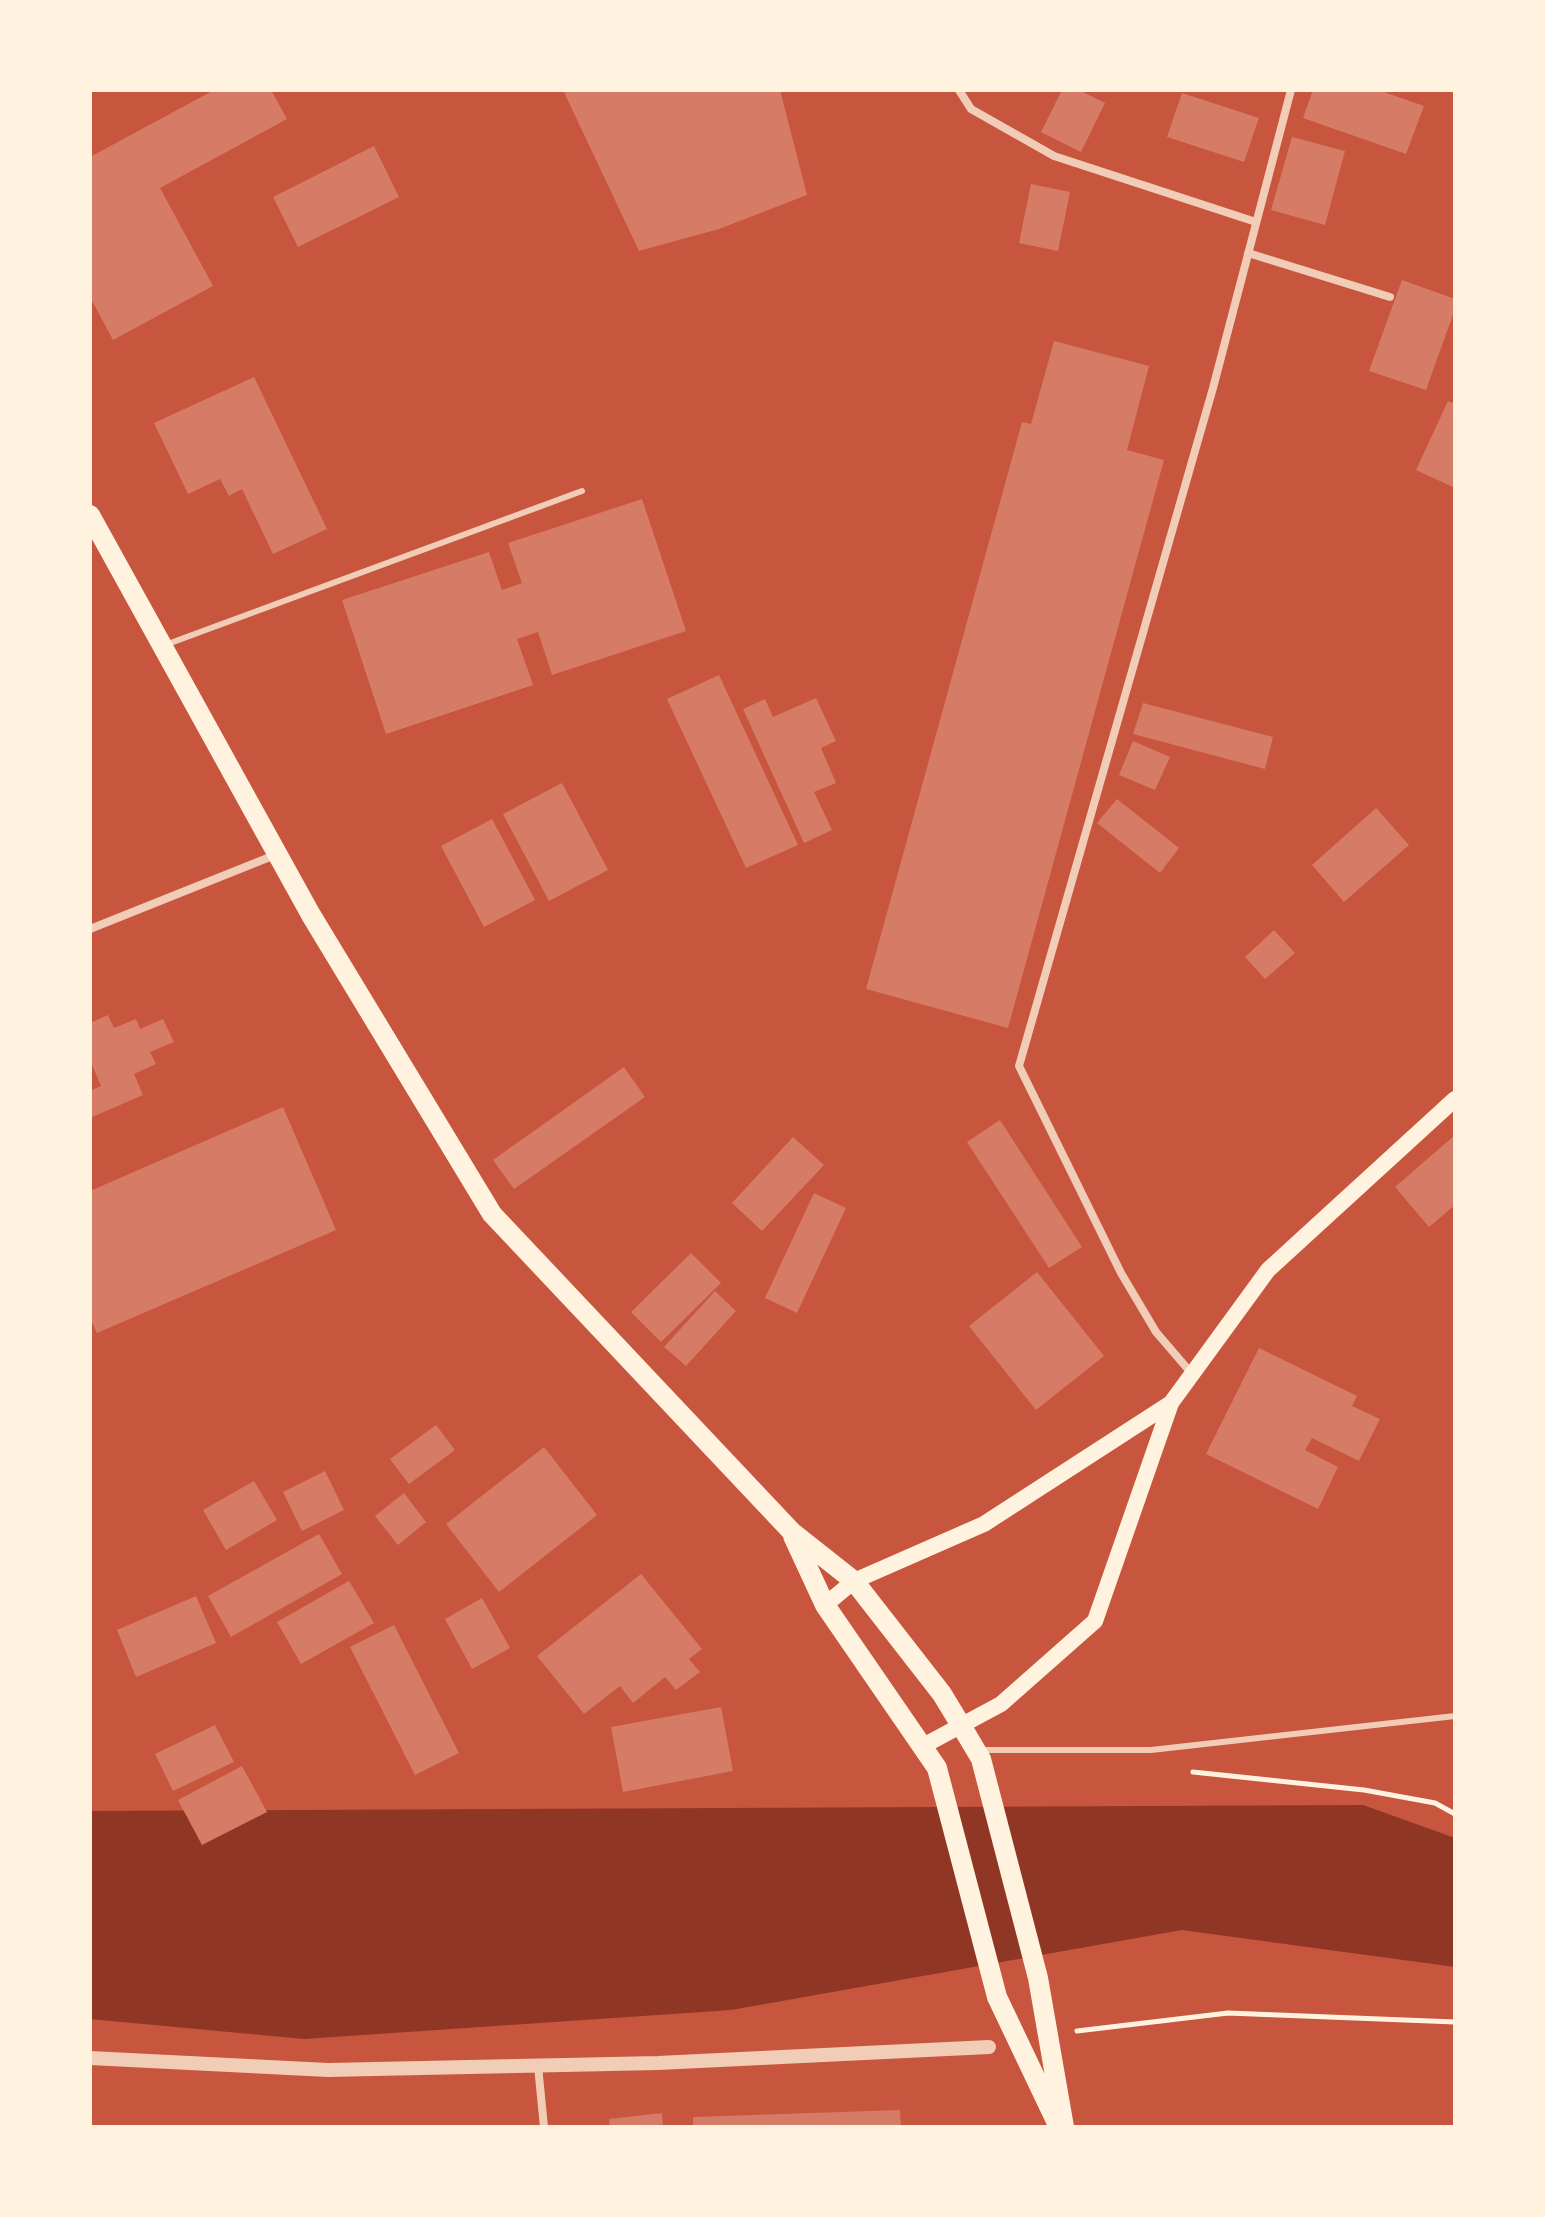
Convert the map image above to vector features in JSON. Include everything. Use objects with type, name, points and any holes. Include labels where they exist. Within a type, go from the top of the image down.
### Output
[{"type":"main road","points":[[90,515],[278,854],[492,1214],[792,1532],[854,1581],[942,1694],[962,1727],[978,1754],[1038,1978],[1061,2127]]},
{"type":"main road","points":[[923,1746],[1001,1704],[1095,1621],[1171,1403],[1268,1270],[1455,1099]]},
{"type":"main road","points":[[825,1605],[854,1581],[984,1524],[1171,1403]]},
{"type":"main road","points":[[792,1532],[825,1605],[937,1768],[997,1997],[1061,2127]]},
{"type":"street","points":[[959,90],[971,109],[1054,156],[1256,222]]},
{"type":"street","points":[[1193,1375],[1156,1332],[1121,1273],[1019,1066],[1213,388],[1291,90]]},
{"type":"street","points":[[1248,253],[1390,297]]},
{"type":"street","points":[[90,929],[278,854]]},
{"type":"street","points":[[90,2058],[328,2070],[538,2066],[989,2047]]},
{"type":"street","points":[[538,2066],[544,2127]]},
{"type":"lane","points":[[163,646],[582,491]]},
{"type":"lane","points":[[978,1754],[1139,1751],[1455,1716]]},
{"type":"path","points":[[1177,1771],[1364,1790],[1435,1803],[1455,1814]]},
{"type":"path","points":[[1048,2034],[1228,2013],[1455,2022]]},
{"type":"shaded area","points":[[1363,1805],[1455,1838],[1455,1967],[1182,1930],[731,2010],[304,2039],[90,2019],[90,1811]]},
{"type":"building","points":[[214,90],[271,90],[287,119],[160,188],[213,286],[113,340],[90,297],[90,157]]},
{"type":"building","points":[[563,90],[780,90],[807,195],[719,229],[639,251]]},
{"type":"building","points":[[1062,90],[1079,90],[1105,103],[1081,152],[1041,132]]},
{"type":"building","points":[[1313,90],[1378,90],[1424,106],[1406,154],[1303,118]]},
{"type":"building","points":[[1182,93],[1259,118],[1244,162],[1167,137]]},
{"type":"building","points":[[1292,137],[1345,151],[1325,225],[1271,210]]},
{"type":"building","points":[[374,146],[399,197],[298,247],[273,197]]},
{"type":"building","points":[[1031,184],[1070,192],[1058,251],[1019,243]]},
{"type":"building","points":[[1402,280],[1455,299],[1455,309],[1426,390],[1369,371]]},
{"type":"building","points":[[1054,341],[1149,366],[1127,450],[1164,460],[1008,1028],[866,989],[1022,422],[1031,424]]},
{"type":"building","points":[[254,377],[327,529],[273,554],[242,489],[229,496],[220,479],[188,494],[154,423]]},
{"type":"building","points":[[1448,401],[1455,404],[1455,488],[1416,470]]},
{"type":"building","points":[[642,499],[686,631],[552,675],[538,632],[517,639],[533,685],[386,734],[342,600],[489,552],[502,590],[522,583],[508,543]]},
{"type":"building","points":[[719,675],[798,845],[746,868],[667,699]]},
{"type":"building","points":[[816,698],[836,741],[821,748],[836,783],[814,792],[832,830],[804,843],[743,709],[765,699],[773,717]]},
{"type":"building","points":[[1143,703],[1273,737],[1265,769],[1133,734]]},
{"type":"building","points":[[1133,741],[1170,757],[1155,790],[1119,775]]},
{"type":"building","points":[[562,783],[608,870],[549,901],[503,814]]},
{"type":"building","points":[[1117,799],[1179,848],[1160,873],[1097,823]]},
{"type":"building","points":[[1376,808],[1409,845],[1344,902],[1312,865]]},
{"type":"building","points":[[492,819],[535,900],[484,927],[441,846]]},
{"type":"building","points":[[1274,930],[1295,953],[1265,979],[1245,957]]},
{"type":"building","points":[[108,1015],[114,1028],[136,1019],[140,1029],[163,1019],[174,1042],[150,1052],[156,1064],[134,1074],[143,1095],[90,1118],[90,1091],[101,1086],[90,1060],[90,1023]]},
{"type":"building","points":[[624,1067],[645,1097],[514,1189],[493,1160]]},
{"type":"building","points":[[283,1107],[336,1230],[97,1333],[90,1318],[90,1191]]},
{"type":"building","points":[[1000,1120],[1082,1247],[1049,1268],[967,1142]]},
{"type":"building","points":[[1455,1135],[1455,1205],[1429,1227],[1395,1187]]},
{"type":"building","points":[[793,1137],[824,1165],[762,1231],[732,1203]]},
{"type":"building","points":[[814,1193],[846,1208],[797,1313],[765,1298]]},
{"type":"building","points":[[691,1253],[721,1283],[661,1342],[631,1312]]},
{"type":"building","points":[[1037,1272],[1104,1356],[1036,1410],[969,1326]]},
{"type":"building","points":[[715,1291],[736,1311],[686,1366],[664,1347]]},
{"type":"building","points":[[1259,1348],[1357,1396],[1352,1406],[1380,1419],[1359,1461],[1312,1438],[1305,1450],[1338,1467],[1318,1509],[1206,1454]]},
{"type":"building","points":[[436,1425],[455,1450],[409,1484],[390,1459]]},
{"type":"building","points":[[544,1447],[597,1515],[499,1592],[446,1524]]},
{"type":"building","points":[[325,1471],[344,1510],[302,1531],[283,1492]]},
{"type":"building","points":[[254,1481],[277,1520],[226,1550],[203,1510]]},
{"type":"building","points":[[404,1493],[426,1522],[398,1545],[375,1516]]},
{"type":"building","points":[[319,1534],[342,1574],[231,1637],[208,1596]]},
{"type":"building","points":[[641,1574],[702,1649],[689,1659],[700,1672],[676,1690],[665,1677],[633,1703],[620,1686],[584,1714],[537,1656]]},
{"type":"building","points":[[349,1581],[374,1623],[301,1664],[277,1622]]},
{"type":"building","points":[[196,1596],[216,1643],[136,1677],[117,1630]]},
{"type":"building","points":[[482,1598],[510,1648],[472,1669],[445,1619]]},
{"type":"building","points":[[394,1625],[459,1753],[415,1775],[350,1647]]},
{"type":"building","points":[[721,1707],[733,1771],[623,1792],[611,1727]]},
{"type":"building","points":[[215,1725],[234,1762],[173,1791],[155,1754]]},
{"type":"building","points":[[242,1766],[267,1812],[202,1845],[178,1800]]},
{"type":"building","points":[[900,2110],[901,2127],[693,2127],[693,2117]]},
{"type":"building","points":[[662,2113],[663,2127],[610,2127],[609,2119]]}]
